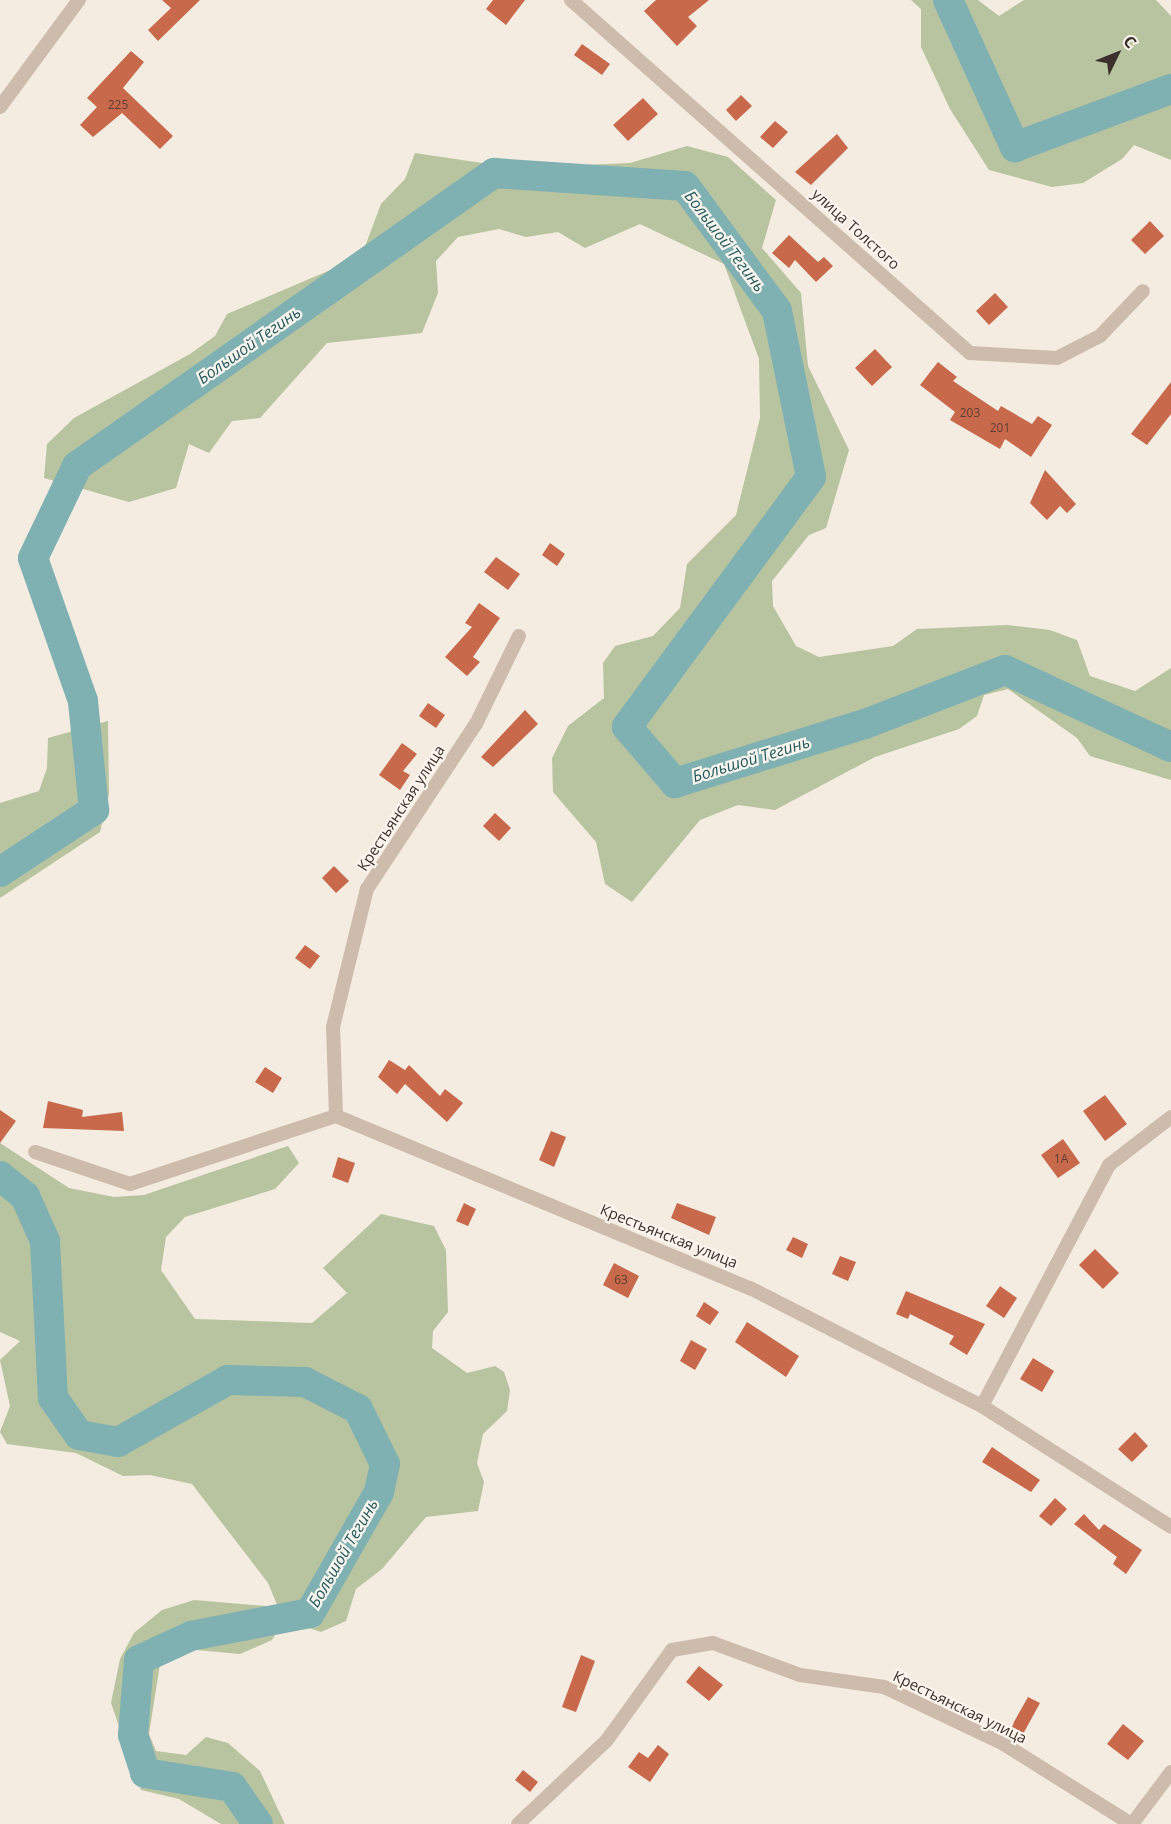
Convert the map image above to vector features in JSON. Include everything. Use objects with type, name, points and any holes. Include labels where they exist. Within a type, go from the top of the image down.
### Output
[{"type":"street","points":[[0,107],[79,0]]},
{"type":"street","name":"улица Толстого","points":[[571,0],[970,353],[1057,358],[1100,336],[1143,291]]},
{"type":"street","name":"Крестьянская улица","points":[[519,636],[476,724],[367,889],[333,1027],[336,1116],[750,1288],[982,1406],[1171,1527]]},
{"type":"street","points":[[35,1152],[130,1184],[336,1116]]},
{"type":"street","points":[[982,1406],[1109,1165],[1171,1117]]},
{"type":"street","name":"Крестьянская улица","points":[[518,1824],[608,1740],[672,1650],[714,1643],[800,1675],[884,1687],[1002,1743],[1131,1824]]},
{"type":"street","points":[[1131,1824],[1171,1772]]},
{"type":"green space","points":[[911,0],[978,0],[999,16],[1024,0],[1156,0],[1171,16],[1171,160],[1134,145],[1122,159],[1083,183],[1052,187],[989,170],[950,109],[921,47],[921,9]]},
{"type":"green space","points":[[687,146],[728,157],[776,200],[762,248],[801,293],[808,366],[849,450],[826,528],[809,535],[772,581],[773,606],[796,646],[819,657],[893,646],[917,629],[1007,625],[1050,630],[1077,640],[1090,676],[1135,691],[1171,668],[1171,780],[1090,756],[1077,738],[1008,689],[984,695],[977,716],[959,729],[875,757],[775,810],[738,805],[700,820],[632,902],[605,884],[596,842],[553,792],[552,758],[568,726],[604,698],[603,663],[615,646],[653,636],[680,608],[687,564],[736,515],[760,418],[759,359],[724,264],[640,224],[585,248],[558,232],[526,237],[499,229],[458,237],[436,261],[438,293],[422,333],[327,343],[260,418],[232,421],[209,453],[189,444],[176,488],[129,502],[44,478],[47,444],[74,418],[190,354],[215,336],[227,314],[361,257],[381,204],[405,179],[415,153],[482,163],[585,165],[630,163]]},
{"type":"green space","points":[[108,721],[109,794],[100,832],[0,898],[0,803],[39,791],[47,768],[48,738]]},
{"type":"green space","points":[[0,1143],[69,1188],[114,1197],[144,1195],[288,1146],[299,1163],[275,1189],[185,1217],[166,1237],[161,1270],[195,1319],[312,1323],[347,1293],[323,1268],[381,1214],[434,1226],[446,1250],[448,1312],[433,1331],[432,1348],[467,1373],[495,1366],[504,1372],[510,1390],[507,1411],[483,1434],[477,1463],[484,1482],[478,1511],[426,1517],[382,1569],[356,1589],[346,1621],[321,1632],[284,1620],[272,1640],[240,1654],[186,1649],[160,1664],[149,1734],[156,1751],[186,1755],[206,1737],[228,1743],[260,1771],[285,1824],[221,1824],[179,1799],[141,1790],[111,1703],[120,1659],[134,1633],[162,1610],[194,1600],[278,1607],[268,1583],[192,1484],[150,1475],[123,1476],[76,1453],[7,1444],[0,1432],[10,1406],[0,1360],[20,1341],[0,1332]]},
{"type":"building","points":[[162,0],[200,0],[158,41],[148,30],[171,8]]},
{"type":"building","points":[[493,0],[525,0],[506,25],[486,9]]},
{"type":"building","points":[[656,0],[709,0],[688,17],[697,26],[677,46],[644,11]]},
{"type":"building","points":[[582,44],[610,64],[602,75],[574,55]]},
{"type":"building","points":[[131,51],[144,62],[123,88],[173,136],[160,149],[122,113],[93,137],[80,125],[97,107],[87,98]]},
{"type":"building","points":[[741,95],[752,106],[736,121],[726,110]]},
{"type":"building","points":[[643,98],[658,114],[628,141],[613,125]]},
{"type":"building","points":[[775,121],[788,132],[773,148],[760,137]]},
{"type":"building","points":[[837,134],[848,148],[811,185],[795,172]]},
{"type":"building","points":[[1150,221],[1164,236],[1145,254],[1131,240]]},
{"type":"building","points":[[789,235],[818,262],[824,257],[833,266],[816,282],[795,260],[789,268],[772,253]]},
{"type":"building","points":[[995,293],[1008,307],[989,325],[976,311]]},
{"type":"building","points":[[875,349],[892,367],[872,386],[855,368]]},
{"type":"building","points":[[938,362],[957,377],[953,381],[998,411],[1001,406],[1032,424],[1038,416],[1052,425],[1031,457],[1005,439],[1000,449],[950,420],[955,412],[920,385]]},
{"type":"building","points":[[1171,382],[1171,414],[1147,445],[1131,434]]},
{"type":"building","points":[[1045,470],[1076,504],[1067,513],[1060,506],[1047,520],[1030,503]]},
{"type":"building","points":[[550,543],[565,554],[557,566],[542,555]]},
{"type":"building","points":[[496,557],[520,574],[508,590],[484,572]]},
{"type":"building","points":[[479,603],[500,618],[473,657],[480,662],[467,676],[445,657],[472,627],[465,623]]},
{"type":"building","points":[[428,703],[445,715],[436,728],[419,716]]},
{"type":"building","points":[[525,710],[538,724],[493,767],[481,757]]},
{"type":"building","points":[[402,743],[417,754],[403,771],[410,775],[400,790],[379,775]]},
{"type":"building","points":[[495,813],[511,828],[499,841],[483,826]]},
{"type":"building","points":[[334,866],[349,881],[336,893],[322,878]]},
{"type":"building","points":[[305,945],[320,956],[310,969],[295,958]]},
{"type":"building","points":[[389,1060],[405,1070],[409,1065],[440,1096],[445,1089],[463,1103],[447,1122],[405,1084],[397,1094],[378,1077]]},
{"type":"building","points":[[265,1067],[282,1078],[273,1093],[255,1082]]},
{"type":"building","points":[[1105,1095],[1127,1124],[1105,1141],[1083,1111]]},
{"type":"building","points":[[48,1101],[83,1110],[82,1117],[122,1112],[124,1131],[43,1128]]},
{"type":"building","points":[[0,1110],[16,1121],[0,1143]]},
{"type":"building","points":[[551,1131],[566,1137],[554,1167],[539,1160]]},
{"type":"building","points":[[1063,1139],[1080,1163],[1058,1178],[1041,1155]]},
{"type":"building","points":[[338,1157],[355,1163],[348,1183],[332,1177]]},
{"type":"building","points":[[464,1203],[476,1209],[468,1226],[456,1221]]},
{"type":"building","points":[[677,1203],[716,1217],[709,1235],[671,1218]]},
{"type":"building","points":[[793,1237],[808,1244],[802,1258],[786,1250]]},
{"type":"building","points":[[1095,1249],[1119,1273],[1103,1289],[1079,1265]]},
{"type":"building","points":[[840,1256],[856,1262],[848,1281],[832,1274]]},
{"type":"building","points":[[614,1263],[639,1276],[628,1298],[603,1285]]},
{"type":"building","points":[[1000,1286],[1017,1298],[1004,1318],[986,1306]]},
{"type":"building","points":[[906,1291],[985,1324],[967,1355],[949,1344],[954,1336],[910,1314],[908,1319],[896,1314]]},
{"type":"building","points":[[704,1302],[719,1312],[710,1325],[696,1316]]},
{"type":"building","points":[[747,1322],[799,1356],[786,1377],[735,1342]]},
{"type":"building","points":[[691,1340],[707,1349],[695,1370],[680,1361]]},
{"type":"building","points":[[1033,1358],[1054,1371],[1042,1392],[1020,1379]]},
{"type":"building","points":[[1135,1432],[1148,1446],[1132,1462],[1118,1449]]},
{"type":"building","points":[[992,1447],[1040,1480],[1031,1492],[982,1462]]},
{"type":"building","points":[[1055,1498],[1067,1509],[1051,1526],[1039,1516]]},
{"type":"building","points":[[1084,1514],[1099,1530],[1104,1524],[1142,1550],[1126,1574],[1113,1564],[1117,1557],[1074,1524]]},
{"type":"building","points":[[581,1655],[595,1661],[576,1712],[562,1707]]},
{"type":"building","points":[[699,1666],[723,1685],[709,1701],[686,1682]]},
{"type":"building","points":[[1028,1697],[1040,1703],[1022,1736],[1010,1729]]},
{"type":"building","points":[[1123,1724],[1144,1741],[1128,1760],[1107,1744]]},
{"type":"building","points":[[658,1745],[669,1754],[650,1782],[628,1767],[639,1752],[648,1758]]},
{"type":"building","points":[[523,1770],[538,1782],[530,1792],[515,1780]]},
{"type":"waterway","name":"Большой Тегинь","points":[[948,0],[1015,147],[1171,89]]},
{"type":"waterway","name":"Большой Тегинь","points":[[0,872],[94,810],[83,701],[33,558],[77,466],[494,173],[685,186],[777,311],[811,477],[627,727],[675,783],[865,724],[1005,670],[1171,747]]},
{"type":"waterway","name":"Большой Тегинь","points":[[0,1176],[25,1196],[45,1241],[53,1398],[79,1435],[118,1442],[228,1380],[305,1382],[358,1409],[385,1464],[379,1492],[310,1613],[191,1636],[139,1660],[133,1735],[145,1773],[232,1787],[258,1824]]}]
